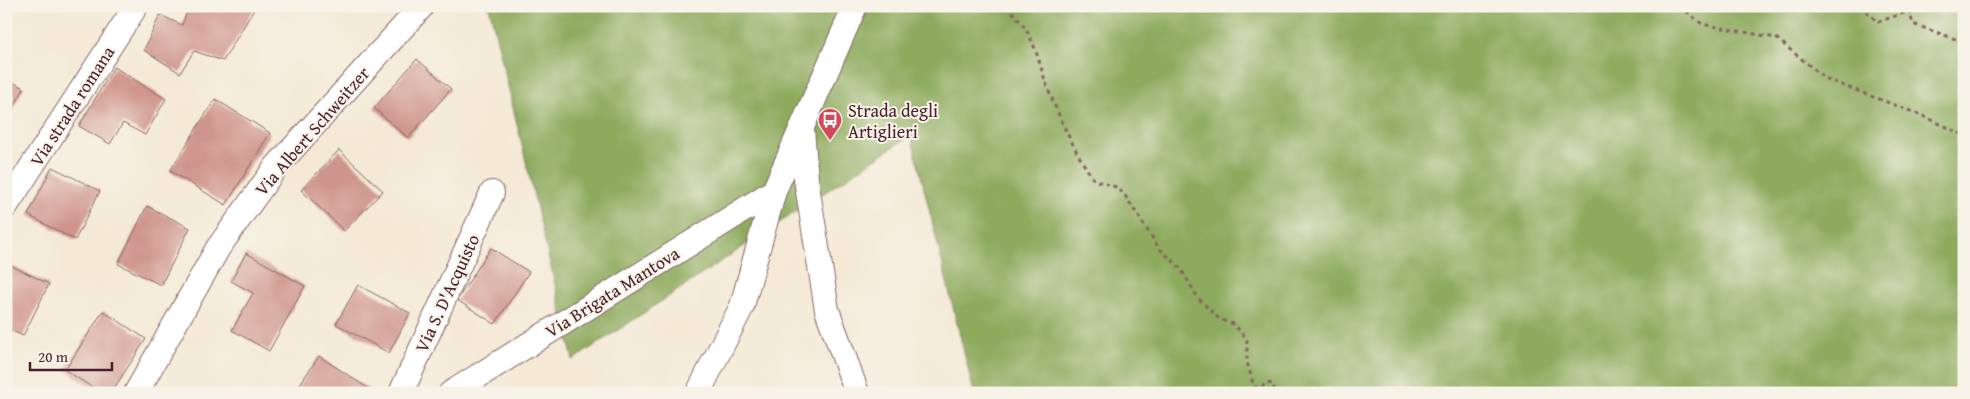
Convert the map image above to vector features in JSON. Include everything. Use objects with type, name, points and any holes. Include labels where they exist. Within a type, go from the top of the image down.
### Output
[{"type":"street","name":"Via strada romana","points":[[6,206],[136,6]]},
{"type":"street","name":"Via Albert Schweitzer","points":[[136,393],[218,248],[276,167],[422,6]]},
{"type":"street","points":[[698,393],[742,306],[774,191],[855,6]]},
{"type":"street","points":[[802,127],[806,179],[827,310],[857,393]]},
{"type":"street","name":"Via Brigata Mantova","points":[[451,393],[774,191]]},
{"type":"street","name":"Via S. D'Acquisto","points":[[401,393],[492,193]]},
{"type":"path","points":[[1006,6],[1027,31],[1038,52],[1048,90],[1075,149],[1094,180],[1116,187],[1124,194],[1159,248],[1181,269],[1198,298],[1219,319],[1234,324],[1247,340],[1248,362],[1254,387],[1262,387],[1266,383],[1273,384],[1275,393]]},
{"type":"path","points":[[1680,6],[1702,24],[1776,38],[1826,78],[1921,115],[1964,135]]},
{"type":"path","points":[[1860,6],[1878,22],[1923,6]]},
{"type":"path","points":[[1909,10],[1913,24],[1964,42]]},
{"type":"green space","points":[[489,6],[1964,6],[1964,393],[974,393],[911,135],[573,360]]},
{"type":"building","points":[[189,6],[256,6],[223,61],[194,51],[180,73],[144,50],[160,15],[182,25]]},
{"type":"building","points":[[417,59],[451,89],[408,138],[374,108]]},
{"type":"building","points":[[114,67],[166,99],[145,135],[123,123],[110,144],[79,126]]},
{"type":"building","points":[[6,79],[24,88],[6,122]]},
{"type":"building","points":[[215,99],[270,133],[226,205],[170,171]]},
{"type":"building","points":[[339,150],[383,191],[344,231],[301,190]]},
{"type":"building","points":[[52,167],[100,191],[75,240],[28,215]]},
{"type":"building","points":[[147,206],[190,228],[161,285],[118,264]]},
{"type":"building","points":[[491,248],[529,272],[495,324],[457,300]]},
{"type":"building","points":[[246,253],[305,286],[269,351],[232,330],[253,293],[231,281]]},
{"type":"building","points":[[6,263],[49,284],[23,336],[6,328]]},
{"type":"building","points":[[358,285],[410,313],[389,353],[336,324]]},
{"type":"building","points":[[103,311],[146,339],[111,393],[101,393],[65,370]]},
{"type":"building","points":[[319,356],[372,391],[371,393],[294,393]]},
{"type":"place","name":"Strada degli Artiglieri","points":[[830,141]]}]
